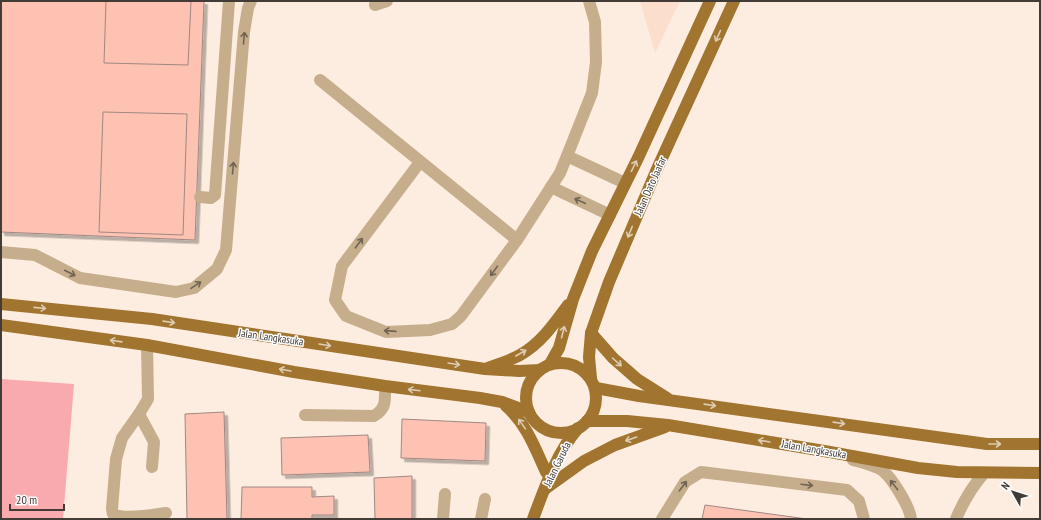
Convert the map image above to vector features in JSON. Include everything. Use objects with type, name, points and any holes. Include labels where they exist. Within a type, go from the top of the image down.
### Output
[{"type":"main road","name":"Jalan Dato Jaafar","points":[[545,367],[559,348],[573,298],[592,251],[710,1]]},
{"type":"main road","name":"Jalan Dato Jaafar","points":[[593,383],[590,357],[591,333],[609,282],[635,220],[734,1]]},
{"type":"main road","points":[[485,369],[519,355],[536,344],[573,298]]},
{"type":"main road","name":"Jalan Langkasuka","points":[[1,304],[152,320],[485,369],[519,371],[545,367]]},
{"type":"main road","points":[[1,325],[147,345],[294,372],[502,402],[532,417],[545,429],[555,433],[567,432],[583,425],[594,412],[597,400],[593,383],[583,369],[573,364],[561,362],[545,367],[532,378],[527,389],[526,401],[532,417]]},
{"type":"main road","points":[[591,333],[613,358],[636,379],[671,400]]},
{"type":"main road","points":[[593,383],[671,400],[987,444],[1040,444]]},
{"type":"main road","points":[[502,402],[515,413],[528,432],[546,472]]},
{"type":"main road","name":"Jalan Garuda","points":[[532,417],[545,454],[546,472],[540,501]]},
{"type":"main road","name":"Jalan Langkasuka","points":[[583,425],[627,421],[668,425],[918,468],[957,472],[1040,473]]},
{"type":"main road","name":"Jalan Garuda","points":[[533,519],[560,454],[569,439],[583,425]]},
{"type":"main road","points":[[545,489],[584,461],[615,445],[668,425]]},
{"type":"street","points":[[200,198],[210,198],[215,195],[229,1]]},
{"type":"street","points":[[1,252],[35,255],[80,278],[176,292],[194,288],[217,269],[226,250],[244,32],[248,8],[251,1]]},
{"type":"street","points":[[420,162],[342,266],[334,300],[346,316],[386,332],[430,330],[452,324],[461,316],[517,240],[560,173],[592,92],[596,62],[595,22],[589,1]]},
{"type":"street","points":[[320,80],[517,240]]},
{"type":"street","points":[[567,156],[625,183]]},
{"type":"street","points":[[551,187],[610,215]]},
{"type":"street","points":[[147,345],[148,399],[122,438],[116,459],[112,509],[113,514],[118,516],[145,516],[166,513]]},
{"type":"street","points":[[305,415],[374,416],[380,413],[384,406],[385,386]]},
{"type":"street","points":[[139,414],[154,442],[152,467]]},
{"type":"street","points":[[830,452],[882,470],[901,494],[910,513],[911,519]]},
{"type":"street","points":[[662,519],[685,482],[701,472],[847,490],[859,501],[864,519]]},
{"type":"street","points":[[956,519],[962,505],[977,481],[984,473]]},
{"type":"street","points":[[443,519],[445,494]]},
{"type":"street","points":[[481,519],[486,500]]},
{"type":"shaded area","points":[[640,1],[680,1],[655,53]]},
{"type":"shaded area","points":[[1,379],[74,384],[63,519],[1,519]]},
{"type":"building","points":[[1,1],[204,1],[195,240],[1,232]]},
{"type":"building","points":[[106,1],[191,1],[188,65],[104,63]]},
{"type":"building","points":[[103,112],[187,114],[183,235],[99,232]]},
{"type":"building","points":[[224,412],[227,519],[187,519],[185,414]]},
{"type":"building","points":[[402,419],[486,423],[485,461],[401,458]]},
{"type":"building","points":[[368,435],[370,472],[282,475],[281,438]]},
{"type":"building","points":[[412,476],[412,519],[375,519],[374,478]]},
{"type":"building","points":[[242,487],[312,487],[312,497],[334,496],[334,515],[312,515],[312,519],[241,519]]},
{"type":"building","points":[[705,505],[807,519],[702,519]]}]
